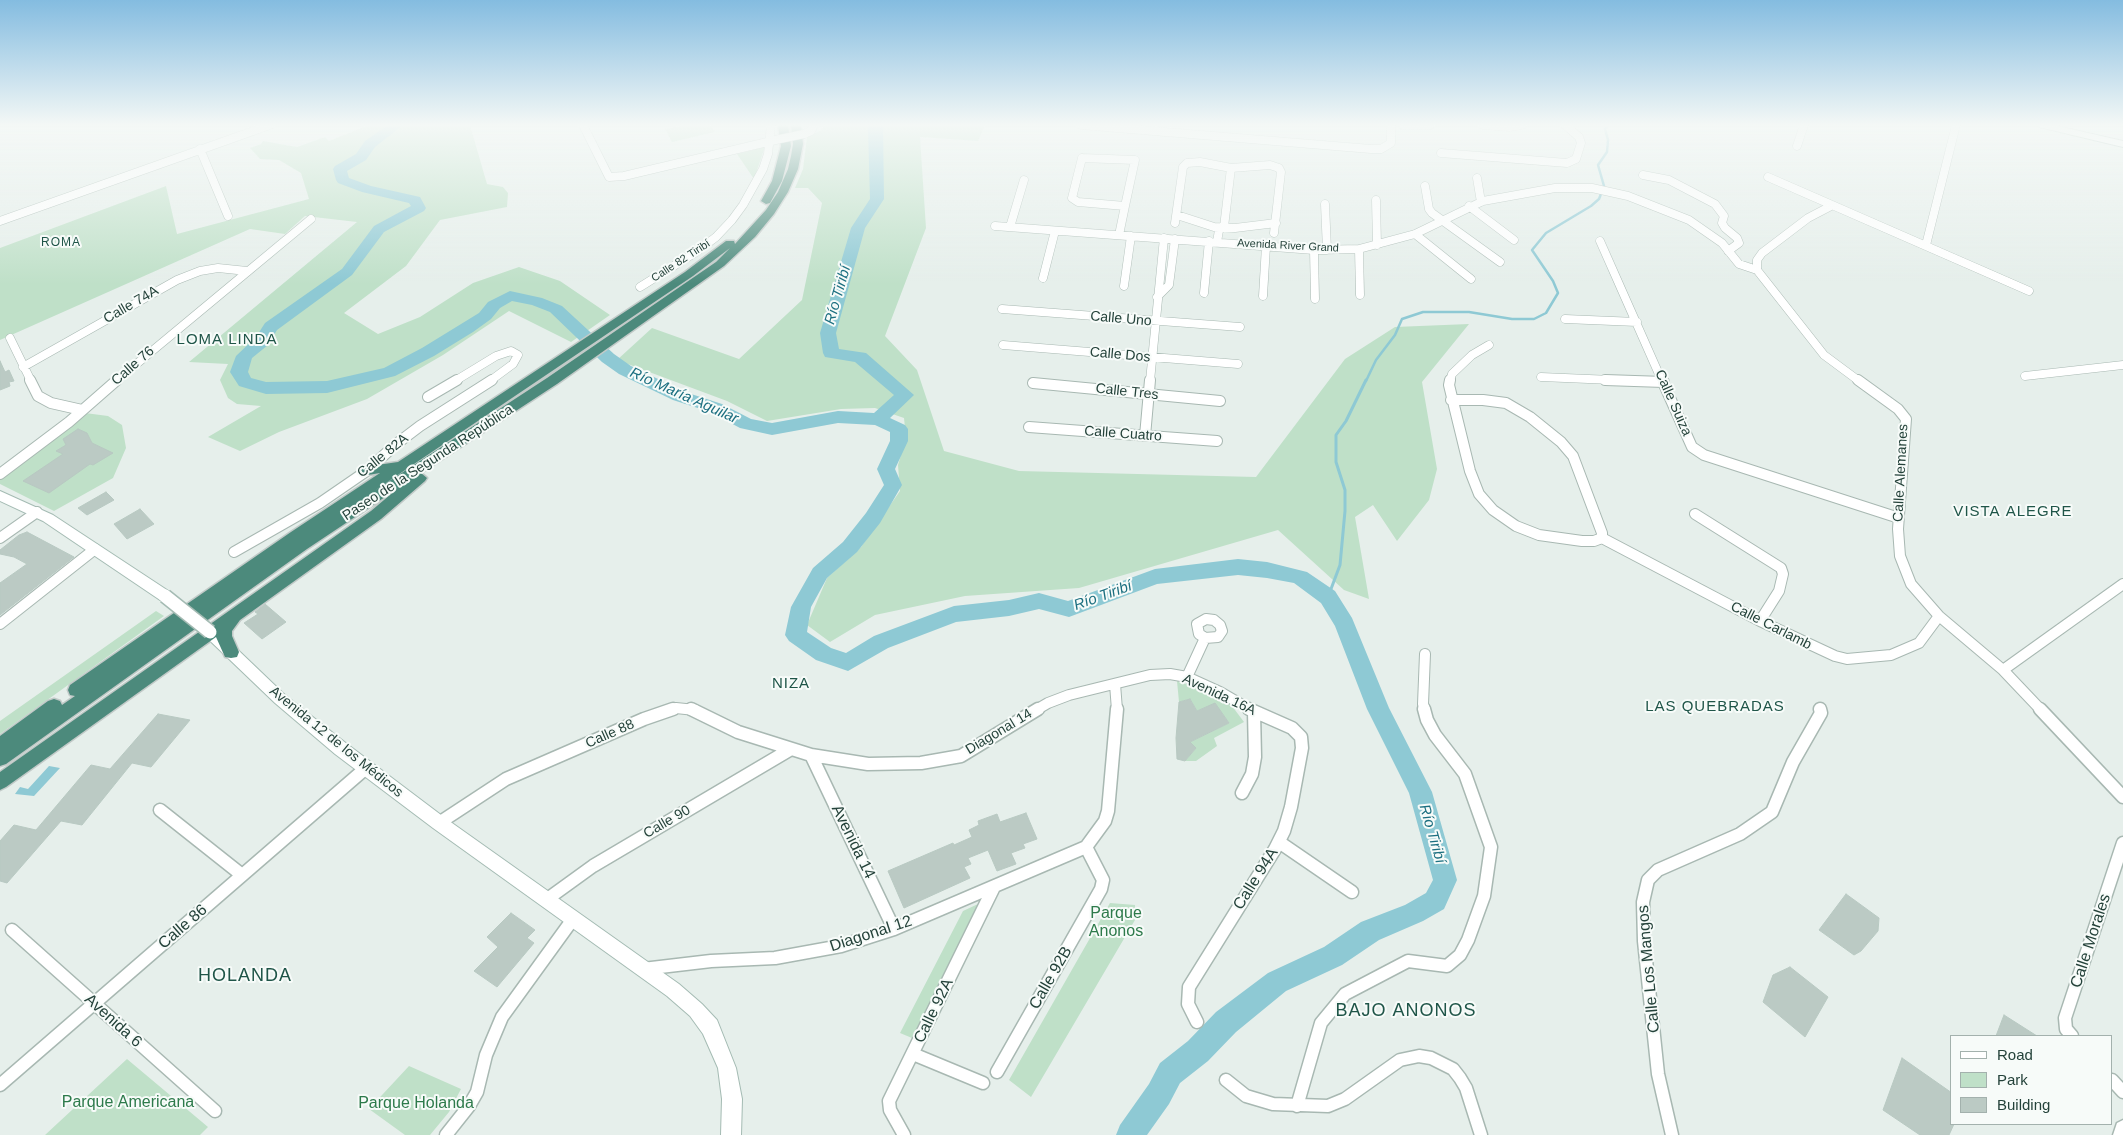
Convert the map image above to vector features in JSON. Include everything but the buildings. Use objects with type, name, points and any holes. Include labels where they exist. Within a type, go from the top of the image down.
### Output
[{"type":"highway","name":"Paseo de la Segunda República","points":[[632,319],[726,247],[748,225],[767,200],[778,178]]},
{"type":"highway","name":"Paseo de la Segunda República","points":[[0,759],[54,718],[302,545],[464,439],[546,378],[632,319],[720,264],[738,249],[763,222],[790,178]]},
{"type":"highway","name":"Paseo de la Segunda República","points":[[0,745],[240,575],[403,465],[546,378]]},
{"type":"highway","points":[[0,782],[376,515],[464,439]]},
{"type":"highway","points":[[368,470],[381,470],[403,465]]},
{"type":"highway","points":[[231,652],[224,636],[224,630],[241,610]]},
{"type":"highway","points":[[0,770],[54,718]]},
{"type":"main road","name":"Avenida 12 de los Médicos","points":[[0,496],[37,512],[165,596],[210,632],[280,699],[366,768],[439,823],[673,990],[696,1010],[710,1027],[727,1068],[732,1099],[731,1135]]},
{"type":"street","points":[[0,221],[120,178]]},
{"type":"street","points":[[212,178],[228,216]]},
{"type":"street","name":"Calle 82 Tiribí","points":[[640,288],[716,237],[743,205],[758,178]]},
{"type":"street","points":[[1077,178],[1072,198],[1078,202],[1125,206]]},
{"type":"street","points":[[1119,235],[1130,178]]},
{"type":"street","points":[[1182,178],[1176,219],[1214,227],[1240,228],[1276,224]]},
{"type":"street","points":[[1224,227],[1231,178]]},
{"type":"street","points":[[1274,233],[1280,178]]},
{"type":"street","points":[[1477,178],[1481,202]]},
{"type":"street","points":[[1655,178],[1669,180],[1686,188],[1715,204],[1722,211],[1725,228],[1738,238],[1738,243],[1728,251]]},
{"type":"street","points":[[1770,178],[2029,291]]},
{"type":"street","points":[[1926,245],[1943,178]]},
{"type":"street","points":[[1010,227],[1024,180]]},
{"type":"street","points":[[1425,186],[1429,208],[1500,262]]},
{"type":"street","name":"Avenida River Grand","points":[[995,226],[1314,250],[1359,248],[1415,234],[1468,206],[1481,202],[1555,188],[1592,188],[1660,207],[1690,220],[1715,238],[1739,264],[1757,270]]},
{"type":"street","points":[[1376,200],[1377,245]]},
{"type":"street","points":[[1325,204],[1327,250]]},
{"type":"street","points":[[1468,206],[1514,240]]},
{"type":"street","points":[[1757,270],[1757,260],[1762,253],[1808,218],[1831,206]]},
{"type":"street","name":"Calle 76","points":[[0,474],[69,422],[151,350],[311,219]]},
{"type":"street","points":[[1204,293],[1213,242],[1219,230],[1224,227]]},
{"type":"street","points":[[1224,227],[1231,231],[1230,243]]},
{"type":"street","points":[[1043,278],[1055,231]]},
{"type":"street","points":[[1415,234],[1471,279]]},
{"type":"street","points":[[1124,286],[1131,236]]},
{"type":"street","points":[[1145,436],[1164,238]]},
{"type":"street","points":[[1157,297],[1169,285],[1174,239]]},
{"type":"street","name":"Calle Suiza","points":[[1600,241],[1692,446],[1704,455],[1899,518]]},
{"type":"street","points":[[1263,296],[1266,246]]},
{"type":"street","points":[[1359,248],[1360,295]]},
{"type":"street","points":[[1314,250],[1315,299]]},
{"type":"street","name":"Calle 74A","points":[[23,367],[176,280],[200,271],[218,268],[247,271]]},
{"type":"street","name":"Calle Alemanes","points":[[1757,270],[1824,355],[1898,409],[1906,419],[1899,543],[1904,571],[1911,584],[1939,616],[2004,670],[2123,797]]},
{"type":"street","name":"Calle Uno","points":[[1002,309],[1240,327]]},
{"type":"street","points":[[1566,319],[1637,322]]},
{"type":"street","points":[[10,338],[38,396],[51,403],[82,410]]},
{"type":"street","points":[[1451,400],[1483,400],[1506,403],[1530,417],[1561,442],[1573,456],[1602,533],[1602,538],[1594,541],[1582,541],[1539,534],[1516,526],[1494,510],[1480,494],[1470,471],[1451,400],[1449,384],[1452,374],[1472,356],[1489,345]]},
{"type":"street","name":"Calle Dos","points":[[1003,346],[1238,364]]},
{"type":"street","name":"Calle 82A","points":[[234,552],[312,508],[368,470],[420,426],[505,371],[517,359],[518,355],[511,351],[488,360],[428,397]]},
{"type":"street","points":[[2025,376],[2123,365]]},
{"type":"street","points":[[1541,377],[1664,382]]},
{"type":"street","name":"Calle Tres","points":[[1033,383],[1220,401]]},
{"type":"street","name":"Calle Cuatro","points":[[1029,427],[1217,441]]},
{"type":"street","points":[[0,538],[37,512]]},
{"type":"street","points":[[1695,514],[1781,568],[1783,574],[1779,591],[1760,620]]},
{"type":"street","name":"Calle Carlamb","points":[[1602,538],[1825,652],[1847,658],[1892,655],[1919,643],[1939,616]]},
{"type":"street","points":[[0,624],[95,549]]},
{"type":"street","points":[[2004,670],[2123,584]]},
{"type":"street","points":[[1187,676],[1206,638]]},
{"type":"street","points":[[1297,1106],[1321,1022],[1345,994],[1408,961],[1447,966],[1460,955],[1468,940],[1484,896],[1491,847],[1465,774],[1435,735],[1427,720],[1423,704],[1425,654]]},
{"type":"street","name":"Avenida 16A","points":[[1115,684],[1150,675],[1170,674],[1187,676],[1220,692],[1254,712],[1292,728]]},
{"type":"street","points":[[1086,847],[1098,834],[1108,811],[1117,717],[1115,684]]},
{"type":"street","name":"Diagonal 14","points":[[791,749],[811,756],[868,764],[921,763],[946,760],[961,756],[1048,703],[1068,695],[1115,684]]},
{"type":"street","name":"Calle 88","points":[[439,823],[506,779],[644,719],[676,708],[688,708],[697,711],[738,732],[791,749]]},
{"type":"street","name":"Calle Los Mangos","points":[[1672,1135],[1658,1074],[1644,941],[1643,902],[1648,880],[1658,870],[1740,834],[1772,812],[1783,783],[1821,713],[1820,710]]},
{"type":"street","points":[[1242,793],[1252,774],[1255,757],[1254,712]]},
{"type":"street","name":"Calle 94A","points":[[1197,1022],[1188,1004],[1189,987],[1278,842],[1291,807],[1302,748],[1301,737],[1292,728]]},
{"type":"street","name":"Calle 90","points":[[546,900],[593,866],[791,749]]},
{"type":"street","name":"Avenida 14","points":[[811,756],[894,929]]},
{"type":"street","name":"Calle 86","points":[[0,1085],[366,768]]},
{"type":"street","points":[[160,810],[242,876]]},
{"type":"street","points":[[1278,842],[1352,892]]},
{"type":"street","name":"Calle Morales","points":[[2071,1035],[2066,1029],[2065,1018],[2123,843]]},
{"type":"street","name":"Diagonal 12","points":[[644,969],[711,961],[775,958],[841,946],[894,929],[1086,847]]},
{"type":"street","name":"Calle 92B","points":[[997,1072],[1101,889],[1103,880],[1086,847]]},
{"type":"street","name":"Calle 92A","points":[[905,1134],[890,1110],[889,1101],[994,887]]},
{"type":"street","points":[[446,1135],[469,1106],[477,1092],[486,1055],[502,1017],[573,919]]},
{"type":"street","name":"Avenida 6","points":[[12,930],[215,1111]]},
{"type":"street","points":[[913,1054],[983,1083]]},
{"type":"street","points":[[1226,1080],[1246,1096],[1274,1104],[1328,1106],[1337,1103],[1400,1060],[1419,1056],[1442,1062],[1453,1069],[1466,1088],[1481,1135]]},
{"type":"street","points":[[2113,1081],[2123,1092]]},
{"type":"street","points":[[2122,1135],[2123,1129]]},
{"type":"green space","points":[[303,178],[485,178],[487,184],[503,187],[508,193],[507,207],[440,220],[406,266],[344,313],[378,334],[420,317],[473,283],[519,267],[560,281],[610,315],[571,342],[509,311],[443,355],[367,399],[279,432],[240,451],[208,437],[261,406],[237,404],[228,398],[220,380],[228,364],[189,362],[357,222],[305,216],[285,234],[250,229],[0,340],[0,248],[166,186],[177,234],[309,199]]},
{"type":"green space","points":[[799,178],[923,178],[926,228],[885,336],[917,370],[944,451],[1019,471],[1256,477],[1345,359],[1395,327],[1469,324],[1422,382],[1437,469],[1429,500],[1397,541],[1373,505],[1355,517],[1369,599],[1344,590],[1278,530],[1079,588],[965,596],[875,615],[830,642],[807,625],[827,578],[861,547],[900,491],[898,465],[906,438],[904,418],[875,408],[841,409],[767,421],[727,401],[617,360],[652,328],[739,359],[802,300],[822,203],[808,188],[795,188]]},
{"type":"green space","points":[[85,413],[108,416],[122,425],[126,448],[113,478],[54,511],[0,484],[0,480]]},
{"type":"green space","points":[[156,611],[164,616],[0,734],[0,721]]},
{"type":"green space","points":[[1177,681],[1211,692],[1229,702],[1244,722],[1214,738],[1217,746],[1196,761],[1185,761],[1196,748],[1190,742],[1229,723],[1215,704],[1197,711],[1190,699],[1179,702]]},
{"type":"green space","name":"Parque Anonos","points":[[1110,903],[1135,905],[1135,920],[1031,1097],[1009,1080]]},
{"type":"green space","points":[[978,904],[912,1038],[900,1033],[963,911]]},
{"type":"green space","name":"Parque Americana","points":[[127,1059],[208,1127],[200,1135],[45,1135]]},
{"type":"green space","name":"Parque Holanda","points":[[409,1066],[461,1089],[449,1112],[430,1135],[405,1135],[369,1109]]},
{"type":"water","points":[[49,766],[60,768],[34,796],[15,794],[20,787],[28,789]]},
{"type":"waterway","name":"Río María Aguilar","points":[[342,178],[343,180],[367,189],[415,200],[419,208],[379,229],[347,272],[271,327],[262,341],[244,356],[239,372],[245,382],[266,388],[327,387],[389,372],[428,352],[467,328],[485,316],[494,305],[510,296],[536,301],[556,309],[608,358],[625,370],[679,396],[716,408],[746,424],[772,429],[838,417],[878,419]]},
{"type":"waterway","name":"Río Tiribí","points":[[876,178],[877,199],[858,228],[828,333],[831,353],[860,357],[905,395],[878,419]]},
{"type":"waterway","points":[[1366,381],[1376,360],[1395,335],[1402,319],[1423,312],[1469,312],[1512,319],[1534,319],[1546,313],[1558,293],[1553,281],[1532,250],[1546,233],[1591,206],[1599,199],[1604,186],[1602,178]]},
{"type":"waterway","points":[[1328,597],[1340,565],[1345,511],[1345,490],[1336,462],[1336,435],[1346,421],[1366,380]]},
{"type":"waterway","name":"Río Tiribí","points":[[878,419],[899,429],[899,441],[886,469],[893,485],[873,518],[850,547],[820,573],[801,607],[796,635],[824,654],[848,662],[881,642],[954,614],[1009,608],[1039,601],[1069,609],[1155,577],[1238,567],[1267,570],[1300,577],[1328,597],[1345,624],[1378,709],[1420,792],[1445,880],[1435,901],[1414,913],[1370,931],[1333,956],[1277,982],[1226,1022],[1198,1051],[1170,1073],[1159,1094],[1130,1135]]},
{"type":"district","name":"ROMA","points":[[60,243]]},
{"type":"district","name":"LOMA LINDA","points":[[227,340]]},
{"type":"district","name":"VISTA ALEGRE","points":[[2013,512]]},
{"type":"district","name":"NIZA","points":[[791,684]]},
{"type":"district","name":"LAS QUEBRADAS","points":[[1715,707]]},
{"type":"district","name":"HOLANDA","points":[[245,976]]},
{"type":"district","name":"BAJO ANONOS","points":[[1406,1011]]}]
